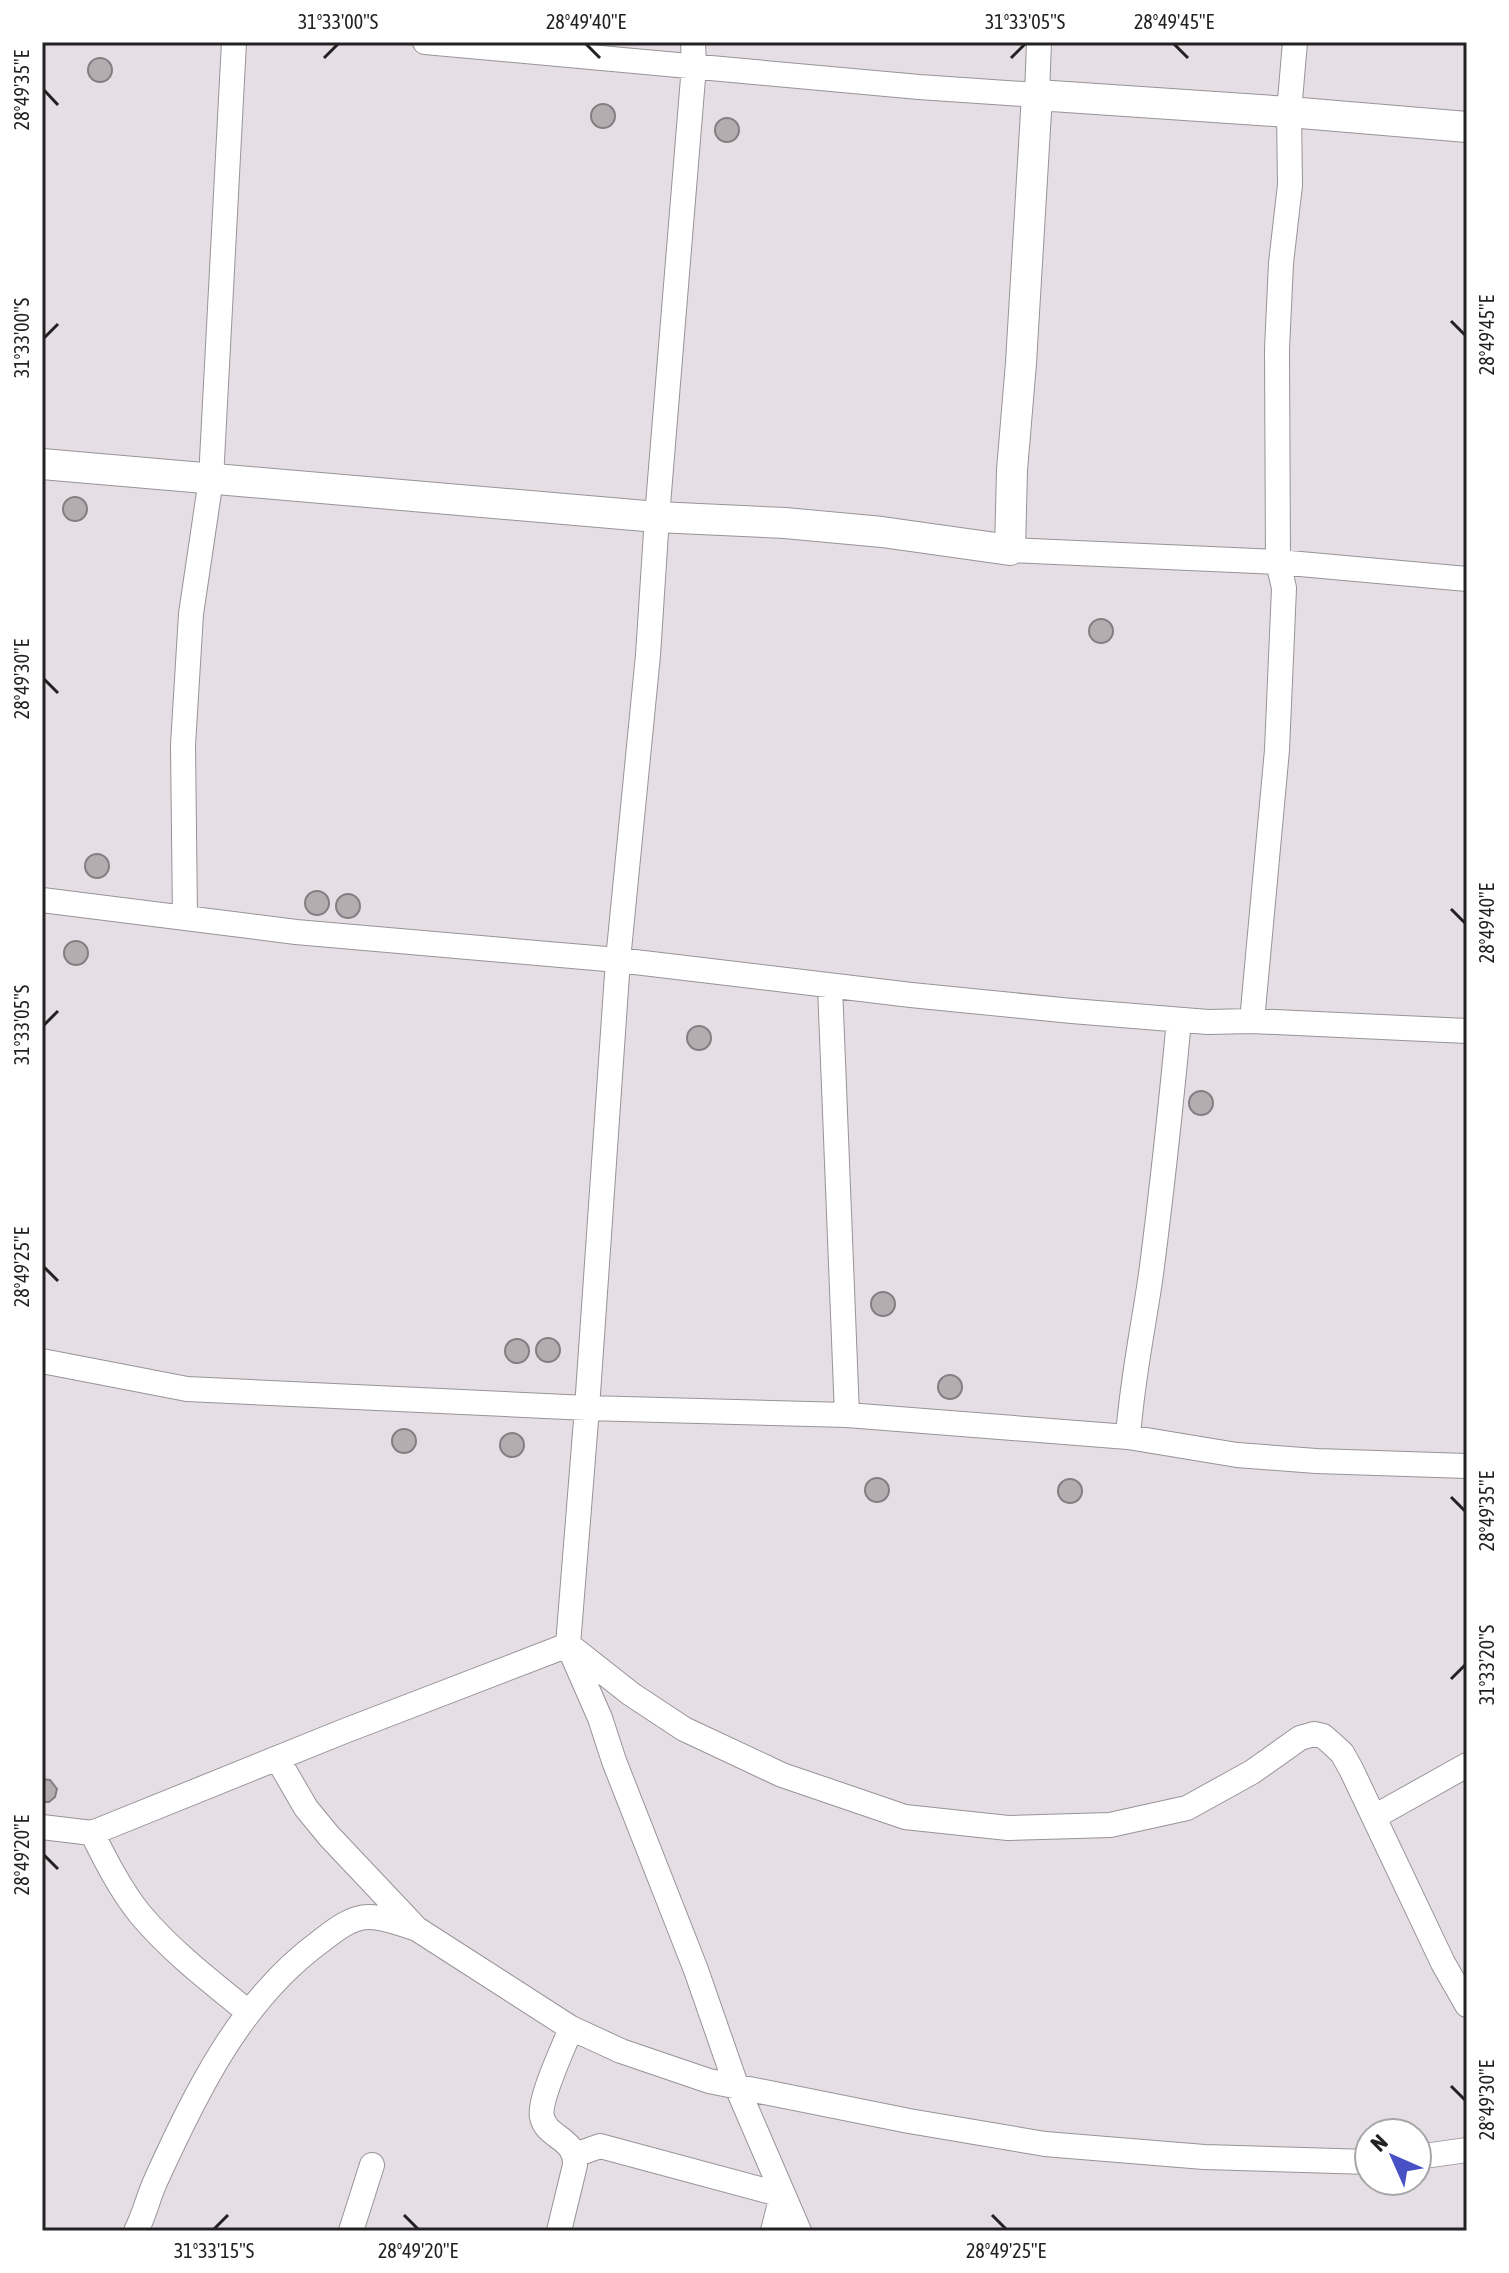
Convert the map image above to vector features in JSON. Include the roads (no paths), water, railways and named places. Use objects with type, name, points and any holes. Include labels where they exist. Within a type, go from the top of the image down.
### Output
[{"type":"street","points":[[185,918],[184,730],[191,614],[211,479],[234,42]]},
{"type":"street","points":[[425,42],[694,54],[1037,95],[1467,127]]},
{"type":"street","points":[[1010,550],[1012,470],[1039,42]]},
{"type":"street","points":[[1252,1021],[1277,750],[1284,588],[1278,562],[1277,349],[1281,263],[1290,185],[1289,112],[1295,42]]},
{"type":"street","points":[[694,54],[648,655],[618,960],[568,1645],[600,1718],[696,1970],[736,2085],[799,2231]]},
{"type":"street","points":[[42,464],[657,517],[882,532],[1010,550],[1278,562],[1467,579]]},
{"type":"street","points":[[42,900],[296,932],[618,960],[830,986],[1179,1020],[1467,1031]]},
{"type":"street","points":[[830,986],[847,1415]]},
{"type":"street","points":[[1128,1437],[1131,1390],[1164,1172],[1179,1020]]},
{"type":"street","points":[[42,1361],[187,1389],[587,1408],[847,1415],[1128,1437],[1237,1455],[1467,1466]]},
{"type":"street","points":[[42,1827],[92,1833],[568,1645]]},
{"type":"street","points":[[568,1645],[631,1694],[684,1729],[782,1775],[905,1817],[1008,1828],[1110,1825],[1187,1808],[1252,1772],[1300,1738],[1314,1734],[1323,1736],[1342,1753],[1443,1963],[1467,2005]]},
{"type":"street","points":[[277,1758],[306,1808],[417,1929],[571,2028],[621,2051],[709,2081],[881,2116],[1045,2144],[1204,2157],[1353,2162]]},
{"type":"street","points":[[1374,1817],[1467,1765]]},
{"type":"street","points":[[92,1833],[114,1877],[140,1914],[173,1949],[247,2011]]},
{"type":"street","points":[[136,2231],[172,2144],[247,2011],[268,1987],[306,1951],[353,1920],[369,1917],[417,1929]]},
{"type":"street","points":[[559,2231],[575,2155],[547,2127],[541,2112],[571,2028]]},
{"type":"street","points":[[575,2155],[600,2146],[782,2195]]},
{"type":"street","points":[[1433,2155],[1467,2150]]},
{"type":"street","points":[[351,2231],[372,2165]]},
{"type":"street","points":[[773,2231],[782,2195]]}]
